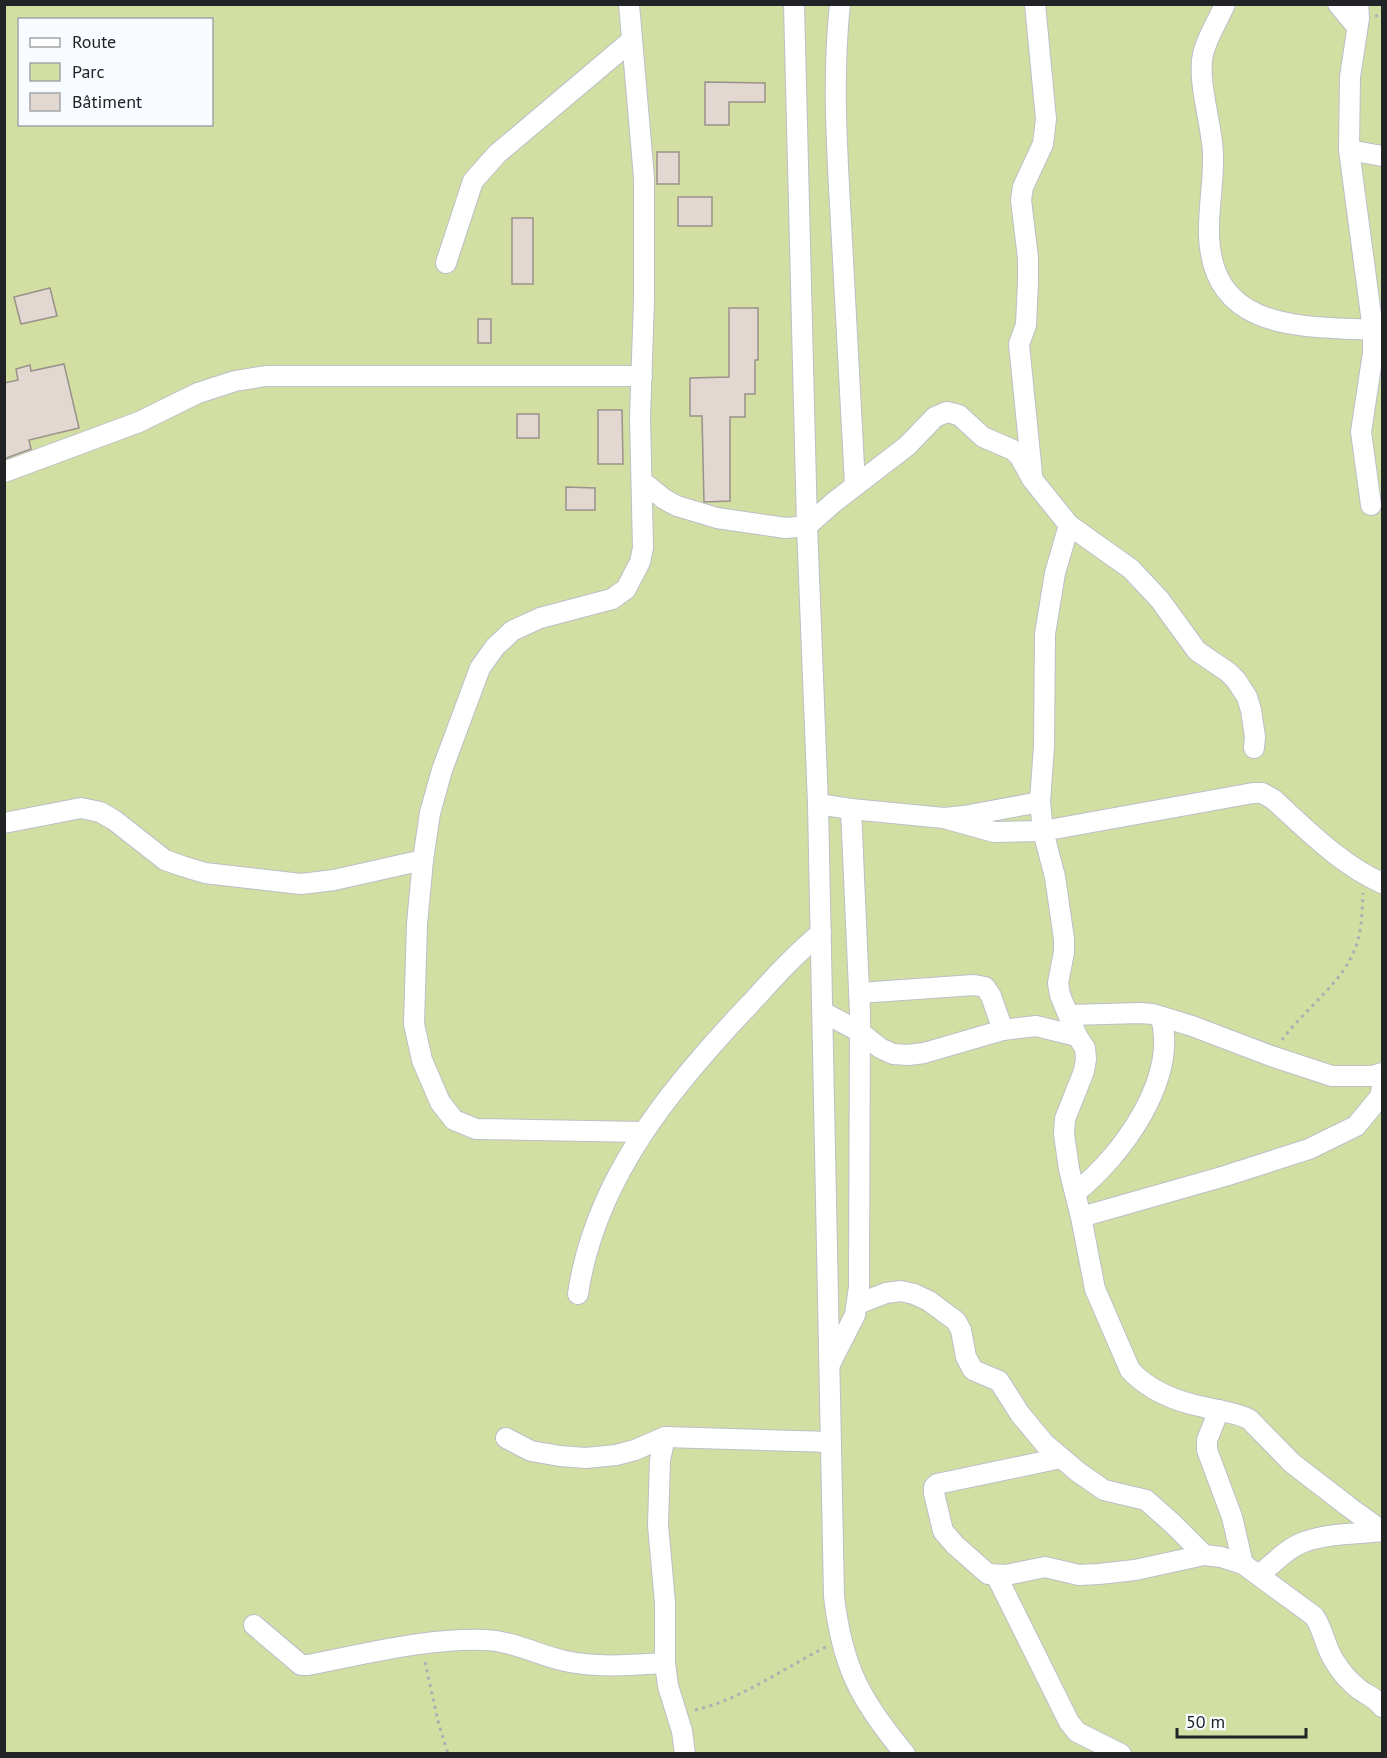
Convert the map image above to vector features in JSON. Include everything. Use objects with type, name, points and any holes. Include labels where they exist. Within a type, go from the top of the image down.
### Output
[{"type":"street","points":[[629,4],[644,178],[640,437],[643,548],[640,562],[626,589],[612,599],[540,618],[512,631],[480,668],[442,770],[430,813],[417,924],[414,1024],[422,1060],[440,1102],[454,1120],[476,1129],[642,1132]]},
{"type":"street","points":[[794,4],[807,526],[818,804],[834,1596],[840,1640],[855,1684],[905,1754]]},
{"type":"street","points":[[840,4],[835,50],[835,137],[850,366],[855,486]]},
{"type":"street","points":[[1032,480],[1018,344],[1026,325],[1028,282],[1028,258],[1021,200],[1023,187],[1042,144],[1047,119],[1035,4]]},
{"type":"street","points":[[1226,4],[1207,41],[1202,72],[1213,156],[1210,251],[1217,277],[1227,292],[1260,317],[1302,326],[1373,330]]},
{"type":"street","points":[[1338,4],[1357,27]]},
{"type":"street","points":[[1358,4],[1350,77],[1349,150],[1378,353],[1360,432],[1371,505]]},
{"type":"street","points":[[446,263],[473,181],[484,167],[631,41]]},
{"type":"street","points":[[1349,150],[1383,156]]},
{"type":"street","points":[[4,472],[139,422],[198,393],[235,381],[266,376],[642,376]]},
{"type":"street","points":[[643,482],[677,506],[717,518],[786,528],[807,526],[855,486],[908,447],[934,417],[947,412],[958,416],[983,437],[1013,450],[1020,457],[1032,480],[1069,525],[1131,569],[1160,600],[1197,651],[1236,680],[1251,710],[1254,748]]},
{"type":"street","points":[[1069,525],[1054,573],[1045,634],[1044,746],[1040,802],[1043,831],[1052,860],[1064,939],[1058,983],[1060,995],[1077,1036],[1085,1048],[1084,1071],[1065,1119],[1064,1134],[1095,1289],[1130,1370],[1147,1384],[1172,1398],[1198,1406],[1240,1414],[1249,1419],[1292,1462],[1383,1531]]},
{"type":"street","points":[[818,804],[944,818],[994,832],[1043,831],[1262,793],[1273,799],[1306,829],[1359,870],[1383,883]]},
{"type":"street","points":[[944,818],[1040,802]]},
{"type":"street","points":[[4,823],[81,808],[100,812],[114,820],[165,860],[182,866],[205,873],[301,884],[334,880],[423,860]]},
{"type":"street","points":[[828,1366],[855,1315],[858,1304],[861,1032],[851,809]]},
{"type":"street","points":[[578,1294],[585,1256],[597,1218],[642,1132],[704,1053],[795,954],[821,933]]},
{"type":"street","points":[[859,993],[974,985],[985,987],[991,996],[1003,1030]]},
{"type":"street","points":[[823,1012],[861,1032],[880,1048],[892,1054],[908,1055],[939,1049],[1003,1030],[1036,1026],[1077,1036]]},
{"type":"street","points":[[1070,1016],[1140,1013],[1201,1029],[1332,1076],[1372,1076],[1383,1073]]},
{"type":"street","points":[[1075,1193],[1104,1168],[1153,1095],[1160,1074],[1164,1049],[1165,1029],[1161,1017]]},
{"type":"street","points":[[1082,1217],[1309,1149],[1356,1126],[1380,1097],[1383,1088]]},
{"type":"street","points":[[858,1304],[886,1293],[902,1291],[929,1301],[956,1321],[961,1330],[966,1357],[973,1370],[999,1381],[1045,1444],[1104,1490],[1146,1500],[1204,1555]]},
{"type":"street","points":[[1219,1410],[1207,1440],[1207,1450],[1251,1570]]},
{"type":"street","points":[[506,1438],[531,1451],[586,1458],[616,1455],[635,1450],[665,1437],[831,1442]]},
{"type":"street","points":[[665,1437],[660,1460],[658,1525],[665,1603],[665,1663],[668,1686],[682,1731],[685,1754]]},
{"type":"street","points":[[1061,1458],[937,1484],[934,1487],[943,1531],[980,1569],[988,1574],[996,1575],[1045,1567],[1079,1575],[1099,1574],[1135,1570],[1204,1555],[1221,1557],[1251,1570],[1314,1616],[1321,1625],[1335,1662],[1349,1680],[1383,1707]]},
{"type":"street","points":[[1251,1570],[1303,1542],[1383,1531]]},
{"type":"street","points":[[996,1575],[1069,1722],[1077,1732],[1121,1754]]},
{"type":"street","points":[[254,1625],[301,1665],[423,1644],[487,1640],[518,1646],[563,1661],[590,1665],[665,1663]]},
{"type":"path","points":[[1271,1056],[1288,1032],[1339,976],[1355,949],[1361,925],[1364,890],[1359,870]]},
{"type":"path","points":[[675,1713],[714,1706],[840,1640]]},
{"type":"path","points":[[423,1644],[427,1674],[448,1754]]},
{"type":"green space","points":[[5,5],[1382,5],[1382,1753],[5,1753]]},
{"type":"building","points":[[705,82],[765,83],[765,102],[729,102],[729,125],[705,125]]},
{"type":"building","points":[[657,152],[679,152],[679,184],[657,184]]},
{"type":"building","points":[[678,197],[712,197],[712,226],[678,226]]},
{"type":"building","points":[[512,218],[533,218],[533,284],[512,284]]},
{"type":"building","points":[[50,288],[57,316],[21,324],[14,297]]},
{"type":"building","points":[[729,308],[758,308],[758,360],[755,360],[755,394],[745,394],[745,417],[730,417],[730,501],[704,502],[702,416],[690,416],[690,378],[729,377]]},
{"type":"building","points":[[478,319],[491,319],[491,343],[478,343]]},
{"type":"building","points":[[64,364],[79,428],[29,440],[31,449],[4,459],[4,383],[18,380],[16,369],[30,365],[31,371]]},
{"type":"building","points":[[598,410],[622,410],[623,464],[598,464]]},
{"type":"building","points":[[517,414],[539,414],[539,438],[517,438]]},
{"type":"building","points":[[566,487],[595,488],[595,510],[566,510]]}]
